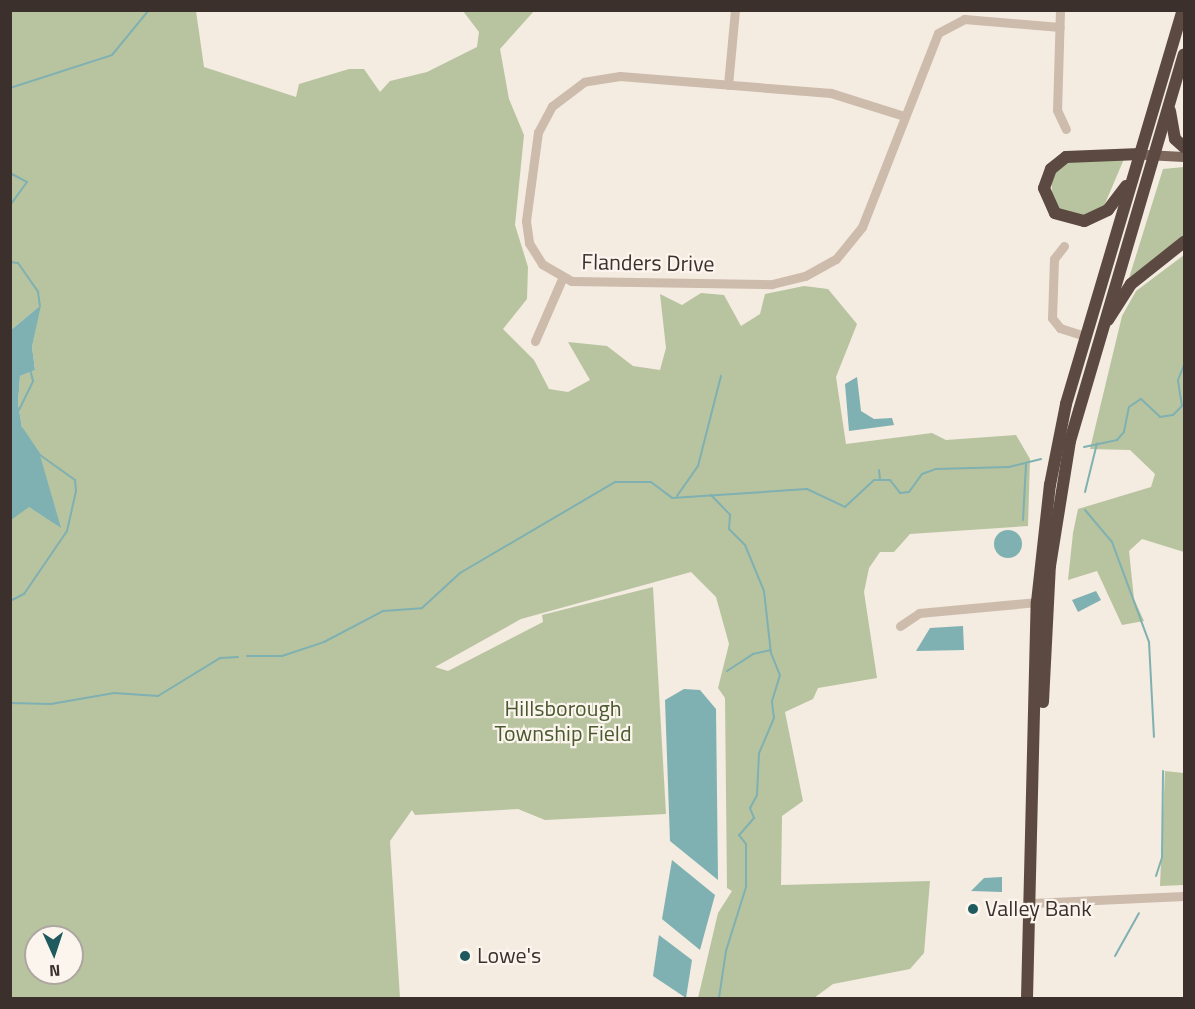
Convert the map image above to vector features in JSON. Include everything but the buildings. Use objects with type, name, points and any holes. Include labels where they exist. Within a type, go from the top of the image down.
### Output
[{"type":"highway","points":[[1035,778],[1054,529],[1070,441],[1091,338],[1140,154],[1183,10]]},
{"type":"highway","points":[[1027,999],[1035,778],[1037,602],[1057,447],[1091,338],[1154,155],[1185,54]]},
{"type":"highway","points":[[1170,101],[1169,123],[1185,147]]},
{"type":"highway","points":[[1136,170],[1111,207],[1084,221],[1064,219],[1046,197],[1046,178],[1066,157],[1140,154]]},
{"type":"highway","points":[[1091,338],[1131,284],[1185,242]]},
{"type":"main road","points":[[1140,154],[1185,157]]},
{"type":"street","points":[[728,85],[735,10]]},
{"type":"street","points":[[1060,10],[1057,110],[1066,129]]},
{"type":"street","name":"Flanders Drive","points":[[904,116],[846,96],[608,76],[571,89],[552,106],[535,144],[526,227],[535,254],[562,279],[772,284],[821,269],[862,227],[904,116],[932,42],[944,27],[964,20],[1059,27]]},
{"type":"street","points":[[1064,246],[1054,259],[1052,318],[1060,328],[1091,338]]},
{"type":"street","points":[[534,341],[562,279]]},
{"type":"street","points":[[900,626],[919,613],[1037,602]]},
{"type":"street","points":[[1031,903],[1185,896]]},
{"type":"green space","name":"Hillsborough Township Field","points":[[11,11],[196,11],[204,67],[296,97],[299,84],[349,69],[364,69],[380,92],[390,81],[427,72],[477,47],[479,32],[463,11],[534,11],[500,49],[509,99],[524,135],[515,225],[528,267],[527,299],[503,329],[534,360],[549,389],[568,392],[590,380],[568,342],[607,346],[633,366],[660,370],[666,348],[660,294],[682,305],[701,293],[724,295],[741,326],[760,314],[765,294],[804,286],[828,289],[857,324],[836,377],[846,444],[932,433],[946,440],[1016,435],[1030,459],[1028,526],[910,534],[894,552],[880,552],[869,568],[864,592],[877,678],[818,688],[813,699],[785,712],[803,801],[782,816],[781,885],[930,881],[924,953],[910,969],[833,984],[814,998],[698,998],[718,913],[732,891],[727,888],[725,698],[718,688],[729,644],[716,597],[691,572],[521,619],[435,667],[448,671],[543,622],[542,615],[653,587],[666,814],[545,820],[518,809],[415,815],[412,810],[390,841],[400,998],[11,998],[10,520],[28,506],[60,527],[40,456],[22,428],[18,403],[20,376],[35,370],[32,347],[40,306],[11,330]]},
{"type":"green space","points":[[1124,159],[1104,206],[1084,219],[1053,206],[1051,177],[1067,161]]},
{"type":"green space","points":[[1184,167],[1184,235],[1129,278],[1163,169]]},
{"type":"green space","points":[[1184,255],[1184,552],[1142,539],[1129,551],[1134,599],[1144,621],[1122,625],[1097,571],[1068,580],[1073,533],[1078,509],[1151,487],[1155,474],[1130,450],[1090,449],[1122,316],[1136,291]]},
{"type":"green space","points":[[1165,771],[1184,773],[1184,885],[1160,886]]},
{"type":"water","points":[[41,305],[32,347],[35,370],[20,376],[18,403],[22,428],[40,455],[61,528],[29,507],[11,520],[11,330]]},
{"type":"water","points":[[857,377],[861,411],[874,419],[892,418],[894,425],[849,431],[845,384]]},
{"type":"water","points":[[1008,530],[1018,534],[1022,544],[1018,554],[1008,558],[998,554],[994,544],[998,534]]},
{"type":"water","points":[[1096,591],[1101,600],[1078,612],[1072,600]]},
{"type":"water","points":[[963,626],[964,650],[916,651],[930,628]]},
{"type":"water","points":[[684,689],[700,690],[716,709],[718,880],[670,841],[665,700]]},
{"type":"water","points":[[672,860],[715,895],[700,950],[662,919]]},
{"type":"water","points":[[1002,877],[1002,892],[971,891],[984,878]]},
{"type":"water","points":[[659,935],[692,960],[686,998],[653,976]]},
{"type":"waterway","points":[[10,88],[112,55],[149,10]]},
{"type":"waterway","points":[[10,173],[27,182],[10,205]]},
{"type":"waterway","points":[[10,262],[18,263],[38,292],[40,306]]},
{"type":"waterway","points":[[1084,447],[1117,440],[1124,432],[1129,407],[1141,399],[1160,417],[1173,415],[1182,406],[1178,380],[1184,365]]},
{"type":"waterway","points":[[19,410],[33,381],[30,369]]},
{"type":"waterway","points":[[677,496],[698,466],[721,376]]},
{"type":"waterway","points":[[10,601],[24,594],[67,531],[76,491],[75,480],[40,455],[22,428]]},
{"type":"waterway","points":[[1085,492],[1097,443]]},
{"type":"waterway","points":[[247,656],[282,656],[324,642],[383,611],[422,608],[460,573],[615,482],[651,482],[672,498],[807,489],[845,507],[874,480],[890,480],[900,493],[909,492],[922,474],[936,469],[1009,467],[1041,459]]},
{"type":"waterway","points":[[1023,520],[1026,464]]},
{"type":"waterway","points":[[879,470],[880,479]]},
{"type":"waterway","points":[[711,495],[730,515],[729,529],[745,545],[764,591],[771,653],[780,675],[772,702],[774,718],[759,753],[757,795],[750,808],[754,818],[739,835],[746,844],[746,887],[726,951],[719,998]]},
{"type":"waterway","points":[[1085,510],[1112,542],[1149,642],[1154,737]]},
{"type":"waterway","points":[[727,671],[753,654],[771,650]]},
{"type":"waterway","points":[[10,703],[51,704],[114,693],[158,696],[220,658],[238,657]]},
{"type":"waterway","points":[[1156,876],[1162,857],[1163,771]]},
{"type":"waterway","points":[[1115,956],[1139,913]]},
{"type":"place","name":"Valley Bank","points":[[973,909]]},
{"type":"place","name":"Lowe's","points":[[465,956]]}]
